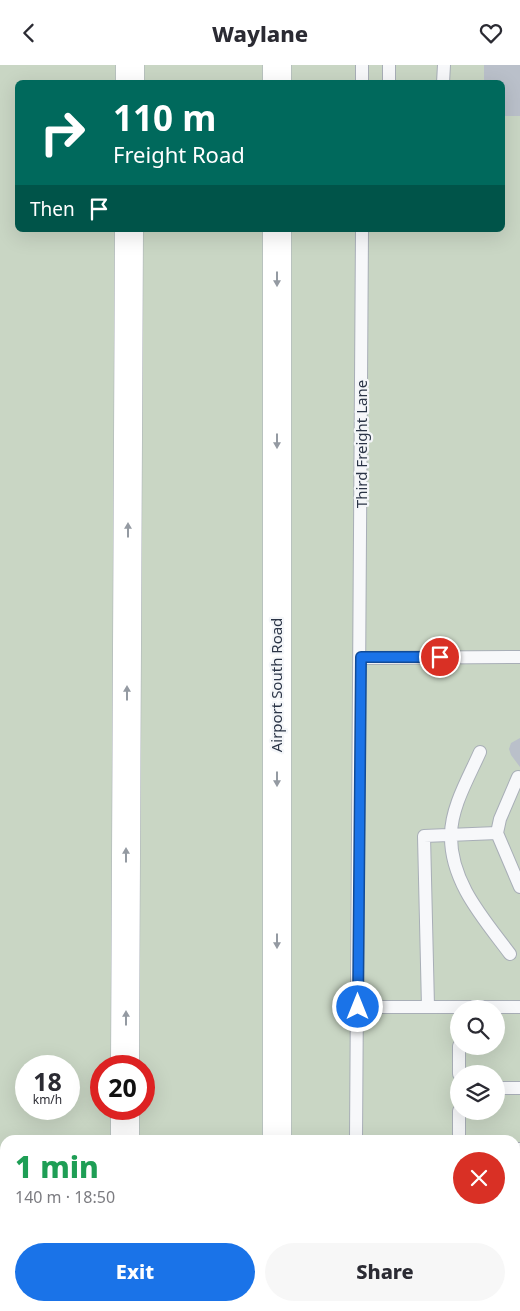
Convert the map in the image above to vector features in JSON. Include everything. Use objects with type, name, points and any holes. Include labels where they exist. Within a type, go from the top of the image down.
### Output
[{"type":"main road","points":[[130,65],[130,80]]},
{"type":"main road","points":[[277,65],[277,80]]},
{"type":"main road","points":[[126,1055],[129,232]]},
{"type":"main road","name":"Airport South Road","points":[[276,1135],[277,232]]},
{"type":"main road","points":[[125,1120],[125,1135]]},
{"type":"lane","points":[[362,65],[362,80]]},
{"type":"lane","points":[[389,65],[389,80]]},
{"type":"lane","points":[[443,80],[444,65]]},
{"type":"lane","name":"Third Freight Lane","points":[[356,1135],[361,657],[362,232]]},
{"type":"lane","points":[[361,657],[520,657]]},
{"type":"lane","points":[[480,752],[459,803],[451,835],[456,869],[477,909],[510,954]]},
{"type":"lane","points":[[518,777],[500,819],[497,833],[520,887]]},
{"type":"lane","points":[[428,1007],[424,836],[497,833]]},
{"type":"lane","points":[[358,1007],[450,1008]]},
{"type":"lane","points":[[505,1007],[520,1007]]},
{"type":"lane","points":[[505,1088],[520,1088]]},
{"type":"lane","points":[[459,1120],[459,1135]]},
{"type":"green space","points":[[0,65],[520,65],[520,1135],[0,1135]]},
{"type":"building","points":[[484,65],[520,65],[520,116],[505,116],[505,80],[484,80]]},
{"type":"building","points":[[520,738],[520,767],[509,749],[511,743]]},
{"type":"route","points":[[358,1007],[361,657],[440,657]]}]
